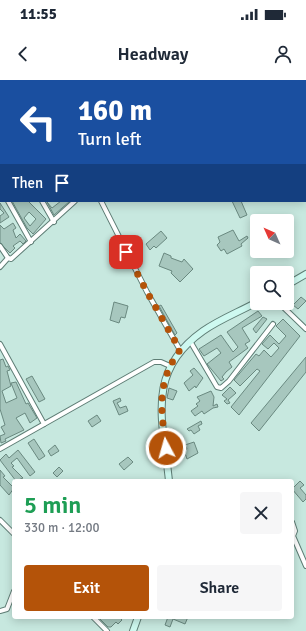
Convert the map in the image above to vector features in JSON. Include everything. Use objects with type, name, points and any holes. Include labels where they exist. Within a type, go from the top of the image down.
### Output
[{"type":"main road","points":[[294,281],[306,274]]},
{"type":"main road","points":[[169,479],[161,402],[165,377],[170,366],[180,350],[204,330],[250,306]]},
{"type":"main road","points":[[133,631],[137,619]]},
{"type":"street","points":[[9,202],[31,242]]},
{"type":"street","points":[[43,202],[54,222]]},
{"type":"street","points":[[0,267],[8,258],[13,257],[54,222],[74,202]]},
{"type":"street","points":[[102,202],[147,292],[180,350]]},
{"type":"street","points":[[0,246],[8,258]]},
{"type":"street","points":[[286,310],[306,330]]},
{"type":"street","points":[[190,341],[217,387],[221,388],[229,381],[273,324]]},
{"type":"street","points":[[0,344],[44,424]]},
{"type":"street","points":[[0,449],[154,362],[161,362],[170,366]]},
{"type":"street","points":[[0,520],[12,532]]},
{"type":"street","points":[[294,538],[306,566]]},
{"type":"street","points":[[0,611],[7,609],[12,597]]},
{"type":"street","points":[[95,619],[108,631]]},
{"type":"building","points":[[13,202],[29,202],[46,219],[33,234],[27,228]],"holes":[[[29,212],[36,219],[30,226],[24,218]]]},
{"type":"building","points":[[47,202],[52,208],[60,202],[69,202],[54,215]]},
{"type":"building","points":[[232,202],[241,202],[247,215],[240,218]]},
{"type":"building","points":[[0,203],[9,217],[0,223],[0,216],[4,213],[0,209]]},
{"type":"building","points":[[13,223],[16,228],[13,230],[16,238],[20,234],[26,241],[23,244],[20,241],[13,246],[15,248],[10,253],[0,243],[0,225],[4,229]]},
{"type":"building","points":[[233,230],[239,241],[247,236],[248,238],[241,244],[242,246],[227,254],[224,249],[221,251],[217,245],[220,242],[218,237]]},
{"type":"building","points":[[161,231],[167,238],[156,248],[154,246],[150,250],[146,244]]},
{"type":"building","points":[[164,253],[171,256],[171,258],[182,262],[184,259],[193,269],[180,282],[171,273],[172,271],[159,266]]},
{"type":"building","points":[[301,297],[306,301],[298,309],[294,304]]},
{"type":"building","points":[[114,302],[128,306],[125,318],[121,317],[119,323],[110,320]]},
{"type":"building","points":[[161,305],[177,333],[175,335],[159,306]]},
{"type":"building","points":[[258,311],[262,316],[242,328],[250,341],[245,344],[248,348],[229,362],[232,367],[222,377],[224,379],[221,381],[207,364],[221,353],[217,348],[204,356],[199,349],[221,335],[233,352],[238,347],[227,332]]},
{"type":"building","points":[[263,317],[267,319],[256,333],[253,329]]},
{"type":"building","points":[[283,319],[300,336],[239,415],[231,407],[260,371],[257,369],[240,386],[234,380],[256,354],[259,356],[264,350],[271,357],[279,348],[274,343],[268,349],[262,344],[270,335],[279,344],[286,336],[276,326]]},
{"type":"building","points":[[306,357],[306,372],[259,431],[251,423]]},
{"type":"building","points":[[3,359],[6,367],[8,366],[10,370],[7,371],[11,386],[2,391],[6,403],[17,398],[11,383],[16,382],[26,404],[28,403],[37,418],[30,423],[25,413],[16,418],[24,430],[5,439],[6,441],[1,443],[0,436],[5,434],[1,427],[5,425],[0,409],[0,360]]},
{"type":"building","points":[[194,368],[203,378],[196,388],[195,386],[189,391],[184,383],[193,375],[190,371]]},
{"type":"building","points":[[32,376],[45,399],[39,402],[26,379]]},
{"type":"building","points":[[230,387],[236,393],[228,400],[230,403],[227,404],[224,401],[227,399],[222,395]]},
{"type":"building","points":[[169,388],[177,391],[173,400],[167,398]]},
{"type":"building","points":[[211,391],[214,397],[213,406],[217,404],[218,407],[213,408],[204,414],[202,411],[195,416],[191,411],[198,406],[196,404],[200,401],[197,397]]},
{"type":"building","points":[[120,398],[121,401],[117,403],[120,408],[126,406],[128,411],[119,415],[113,401]]},
{"type":"building","points":[[97,415],[101,421],[92,427],[88,421]]},
{"type":"building","points":[[201,421],[202,424],[198,426],[200,430],[194,434],[191,430],[189,431],[187,429]]},
{"type":"building","points":[[34,439],[45,456],[39,460],[28,443]]},
{"type":"building","points":[[194,442],[198,453],[187,459],[184,450],[187,449],[185,445]]},
{"type":"building","points":[[55,445],[59,451],[51,456],[48,451]]},
{"type":"building","points":[[18,450],[35,472],[30,476],[17,458],[11,463],[14,466],[12,467],[23,478],[14,479],[0,460],[6,454],[9,458]]},
{"type":"building","points":[[128,457],[133,462],[124,470],[119,464]]},
{"type":"building","points":[[59,467],[63,471],[57,477],[53,473]]},
{"type":"building","points":[[0,470],[5,476],[3,477],[12,486],[12,491],[9,495],[0,485]]},
{"type":"building","points":[[300,481],[304,485],[300,488],[306,495],[306,499],[303,502],[294,491],[294,487]]},
{"type":"building","points":[[100,619],[122,620],[118,624],[116,622],[111,627],[108,627]]},
{"type":"building","points":[[167,619],[173,619],[170,627],[165,625]]},
{"type":"building","points":[[173,619],[187,619],[185,624]]},
{"type":"route","points":[[126,252],[180,350],[173,360],[165,377],[161,395],[166,448]]}]
